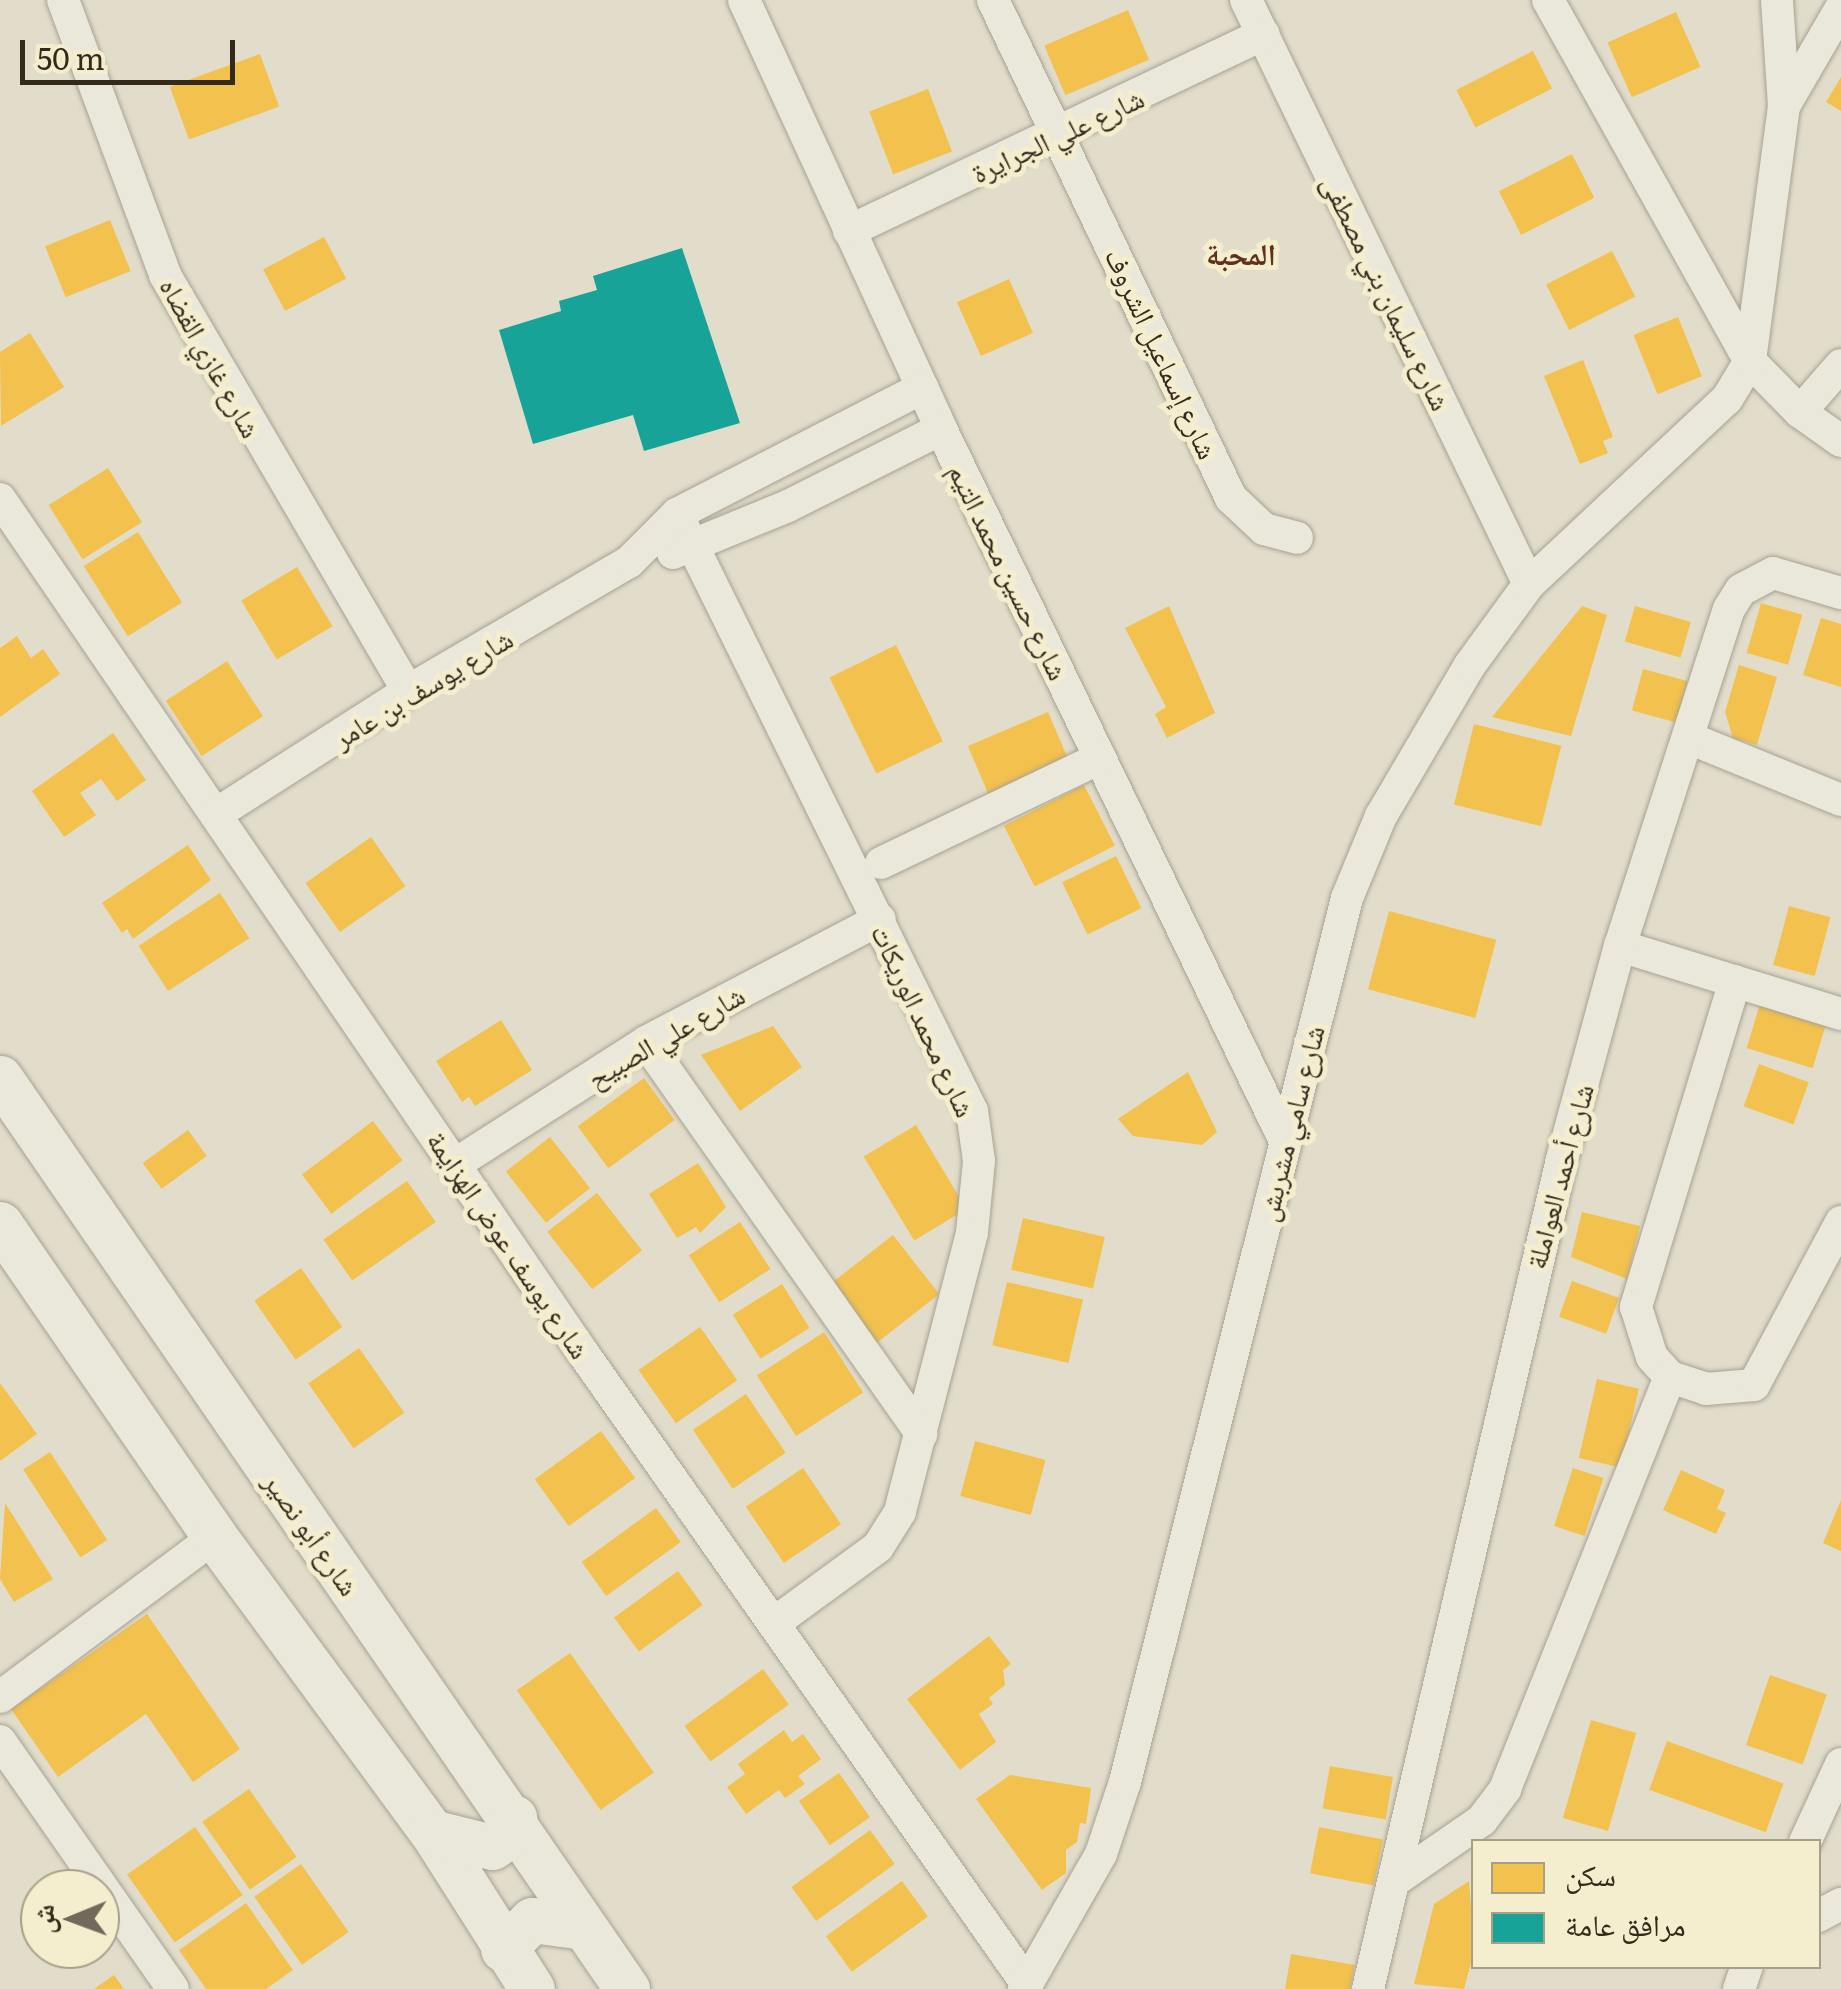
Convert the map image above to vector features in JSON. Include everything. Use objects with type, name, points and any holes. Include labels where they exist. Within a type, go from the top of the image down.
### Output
[{"type":"main road","name":"شارع أبو نصير","points":[[0,1078],[188,1359],[514,1818],[627,1989]]},
{"type":"main road","points":[[0,1224],[215,1537],[432,1832],[532,1989]]},
{"type":"main road","points":[[432,1832],[492,1847],[506,1838],[514,1818]]},
{"type":"main road","points":[[503,1949],[532,1920],[584,1927]]},
{"type":"street","name":"شارع غازي القضاه","points":[[63,0],[165,274],[408,691]]},
{"type":"street","name":"شارع حسين محمد التيم","points":[[744,0],[941,429],[1284,1139]]},
{"type":"street","name":"شارع إسماعيل الشروف","points":[[994,0],[1231,498],[1249,520],[1297,538]]},
{"type":"street","name":"شارع سليمان بني مصطفى","points":[[1246,0],[1529,584]]},
{"type":"street","points":[[1548,0],[1750,361],[1800,412],[1841,441]]},
{"type":"street","points":[[1750,361],[1784,106],[1777,0]]},
{"type":"street","points":[[1784,106],[1841,8]]},
{"type":"street","name":"شارع علي الجرايرة","points":[[850,230],[1060,135],[1264,34]]},
{"type":"street","name":"شارع سامي مشربش","points":[[1026,1986],[1101,1854],[1126,1782],[1347,898],[1381,816],[1470,665],[1529,584],[1727,399],[1750,361]]},
{"type":"street","points":[[1800,412],[1841,365]]},
{"type":"street","name":"شارع يوسف بن عامر","points":[[216,814],[408,691],[629,562],[677,514],[922,388]]},
{"type":"street","name":"شارع يوسف بن عامر","points":[[629,562],[693,550],[941,429]]},
{"type":"street","name":"شارع يوسف عوض الهزايمة","points":[[0,499],[1026,1986]]},
{"type":"street","name":"شارع محمد الوريكات","points":[[677,514],[972,1111],[979,1161],[972,1233],[900,1512],[878,1547],[774,1623]]},
{"type":"street","name":"شارع أحمد العواملة","points":[[1368,1989],[1511,1359],[1620,946],[1689,738],[1741,590],[1759,576],[1788,573],[1841,594]]},
{"type":"street","points":[[1689,738],[1841,800]]},
{"type":"street","points":[[881,862],[1100,758]]},
{"type":"street","name":"شارع علي الصبيح","points":[[457,1163],[646,1042],[880,920]]},
{"type":"street","points":[[1620,946],[1841,1014]]},
{"type":"street","points":[[1734,981],[1636,1307],[1642,1340],[1670,1377],[1706,1388],[1754,1384],[1841,1222]]},
{"type":"street","points":[[646,1042],[921,1434]]},
{"type":"street","points":[[1394,1881],[1482,1820],[1506,1789],[1670,1377]]},
{"type":"street","points":[[0,1697],[215,1537]]},
{"type":"street","points":[[0,1741],[173,1989]]},
{"type":"street","points":[[1805,1839],[1841,1764]]},
{"type":"building: سكن","points":[[1128,10],[1149,60],[1065,95],[1044,46]]},
{"type":"building: سكن","points":[[1676,12],[1700,67],[1632,97],[1607,43]]},
{"type":"building: سكن","points":[[1533,51],[1552,88],[1475,127],[1456,90]]},
{"type":"building: سكن","points":[[260,54],[279,107],[189,139],[170,87]]},
{"type":"building: سكن","points":[[1841,77],[1841,111],[1826,102]]},
{"type":"building: سكن","points":[[928,89],[952,152],[893,174],[869,112]]},
{"type":"building: سكن","points":[[1572,154],[1594,198],[1521,235],[1499,191]]},
{"type":"building: سكن","points":[[110,220],[131,271],[66,297],[45,246]]},
{"type":"building: سكن","points":[[324,237],[346,278],[285,311],[263,269]]},
{"type":"building: سكن","points":[[1612,251],[1635,296],[1569,330],[1546,285]]},
{"type":"building: سكن","points":[[1009,279],[1033,333],[981,356],[957,302]]},
{"type":"building: سكن","points":[[1678,317],[1702,376],[1657,394],[1633,335]]},
{"type":"building: سكن","points":[[30,333],[64,387],[1,426],[0,352]]},
{"type":"building: سكن","points":[[1583,360],[1613,437],[1603,441],[1608,453],[1580,464],[1544,376]]},
{"type":"building: سكن","points":[[108,468],[142,522],[83,559],[49,505]]},
{"type":"building: سكن","points":[[138,532],[182,602],[128,636],[84,566]]},
{"type":"building: سكن","points":[[297,567],[333,626],[277,660],[241,600]]},
{"type":"building: سكن","points":[[1761,603],[1802,615],[1788,665],[1747,653]]},
{"type":"building: سكن","points":[[1169,606],[1215,713],[1167,738],[1155,714],[1166,707],[1125,628]]},
{"type":"building: سكن","points":[[1582,606],[1607,615],[1571,736],[1492,717]]},
{"type":"building: سكن","points":[[1635,606],[1691,622],[1681,658],[1625,642]]},
{"type":"building: سكن","points":[[1821,618],[1841,624],[1841,687],[1803,675]]},
{"type":"building: سكن","points":[[17,636],[31,658],[43,649],[60,674],[0,717],[0,648]]},
{"type":"building: سكن","points":[[896,645],[943,741],[876,774],[829,677]]},
{"type":"building: سكن","points":[[227,661],[263,716],[202,756],[166,701]]},
{"type":"building: سكن","points":[[1739,665],[1777,677],[1757,745],[1733,738],[1725,712]]},
{"type":"building: سكن","points":[[1643,669],[1687,681],[1676,722],[1632,711]]},
{"type":"building: سكن","points":[[1048,712],[1068,760],[988,794],[968,746]]},
{"type":"building: سكن","points":[[1474,724],[1561,746],[1541,826],[1454,805]]},
{"type":"building: سكن","points":[[113,733],[146,780],[117,801],[101,779],[80,793],[96,815],[64,837],[32,791]]},
{"type":"building: سكن","points":[[1084,785],[1115,846],[1035,886],[1004,826]]},
{"type":"building: سكن","points":[[371,837],[405,886],[340,932],[305,883]]},
{"type":"building: سكن","points":[[188,845],[211,880],[133,939],[127,929],[122,933],[102,903]]},
{"type":"building: سكن","points":[[1116,856],[1141,908],[1087,934],[1062,882]]},
{"type":"building: سكن","points":[[220,893],[249,938],[168,991],[139,946]]},
{"type":"building: سكن","points":[[1789,906],[1831,917],[1815,976],[1773,965]]},
{"type":"building: سكن","points":[[1389,911],[1496,940],[1475,1018],[1368,989]]},
{"type":"building: سكن","points":[[1760,1004],[1826,1024],[1813,1068],[1747,1048]]},
{"type":"building: سكن","points":[[501,1020],[532,1070],[475,1106],[469,1097],[462,1102],[436,1061]]},
{"type":"building: سكن","points":[[773,1026],[802,1067],[740,1111],[701,1055]]},
{"type":"building: سكن","points":[[1759,1064],[1809,1082],[1793,1124],[1744,1106]]},
{"type":"building: سكن","points":[[1188,1072],[1217,1132],[1202,1145],[1133,1136],[1118,1119]]},
{"type":"building: سكن","points":[[644,1078],[675,1120],[608,1168],[578,1126]]},
{"type":"building: سكن","points":[[373,1121],[402,1160],[331,1214],[302,1175]]},
{"type":"building: سكن","points":[[916,1125],[966,1209],[914,1240],[864,1156]]},
{"type":"building: سكن","points":[[188,1130],[207,1156],[162,1189],[143,1163]]},
{"type":"building: سكن","points":[[550,1137],[590,1188],[546,1223],[506,1171]]},
{"type":"building: سكن","points":[[698,1163],[726,1207],[700,1233],[696,1227],[677,1238],[649,1194]]},
{"type":"building: سكن","points":[[407,1181],[436,1222],[352,1280],[323,1240]]},
{"type":"building: سكن","points":[[597,1193],[642,1251],[592,1289],[547,1232]]},
{"type":"building: سكن","points":[[1582,1212],[1640,1226],[1627,1279],[1571,1257]]},
{"type":"building: سكن","points":[[1023,1218],[1105,1237],[1093,1289],[1011,1270]]},
{"type":"building: سكن","points":[[740,1222],[770,1269],[719,1302],[689,1255]]},
{"type":"building: سكن","points":[[893,1235],[939,1294],[872,1346],[826,1287]]},
{"type":"building: سكن","points":[[301,1268],[342,1327],[296,1360],[254,1301]]},
{"type":"building: سكن","points":[[1572,1281],[1619,1298],[1606,1334],[1559,1317]]},
{"type":"building: سكن","points":[[1007,1282],[1083,1300],[1068,1363],[992,1345]]},
{"type":"building: سكن","points":[[782,1284],[810,1328],[760,1359],[733,1315]]},
{"type":"building: سكن","points":[[700,1327],[737,1380],[676,1423],[639,1370]]},
{"type":"building: سكن","points":[[824,1332],[863,1392],[796,1436],[757,1376]]},
{"type":"building: سكن","points":[[359,1348],[404,1413],[354,1448],[308,1384]]},
{"type":"building: سكن","points":[[1597,1379],[1639,1389],[1621,1468],[1579,1458]]},
{"type":"building: سكن","points":[[0,1383],[37,1434],[0,1461]]},
{"type":"building: سكن","points":[[746,1394],[786,1453],[733,1489],[693,1430]]},
{"type":"building: سكن","points":[[601,1431],[635,1478],[569,1526],[535,1479]]},
{"type":"building: سكن","points":[[975,1441],[1046,1460],[1031,1515],[960,1496]]},
{"type":"building: سكن","points":[[50,1452],[107,1540],[80,1557],[23,1469]]},
{"type":"building: سكن","points":[[803,1468],[841,1524],[784,1563],[746,1507]]},
{"type":"building: سكن","points":[[1573,1468],[1603,1478],[1585,1536],[1554,1526]]},
{"type":"building: سكن","points":[[1681,1470],[1725,1490],[1717,1509],[1726,1513],[1716,1534],[1663,1510]]},
{"type":"building: سكن","points":[[1841,1500],[1841,1551],[1823,1543]]},
{"type":"building: سكن","points":[[5,1503],[53,1579],[14,1602],[0,1579]]},
{"type":"building: سكن","points":[[656,1508],[681,1542],[606,1596],[582,1562]]},
{"type":"building: سكن","points":[[678,1571],[703,1605],[639,1651],[614,1617]]},
{"type":"building: سكن","points":[[147,1614],[240,1749],[193,1782],[146,1714],[58,1777],[11,1709]]},
{"type":"building: سكن","points":[[989,1636],[1011,1664],[1003,1670],[1005,1685],[989,1698],[993,1704],[979,1714],[996,1742],[960,1770],[907,1699]]},
{"type":"building: سكن","points":[[570,1653],[654,1773],[600,1810],[517,1690]]},
{"type":"building: سكن","points":[[763,1669],[789,1705],[710,1762],[685,1726]]},
{"type":"building: سكن","points":[[1770,1675],[1827,1695],[1803,1765],[1746,1745]]},
{"type":"building: سكن","points":[[1591,1720],[1636,1733],[1608,1831],[1563,1818]]},
{"type":"building: سكن","points":[[784,1730],[792,1742],[803,1734],[821,1759],[798,1776],[805,1784],[785,1798],[779,1790],[746,1814],[727,1787],[745,1774],[738,1764]]},
{"type":"building: سكن","points":[[1667,1741],[1784,1783],[1766,1832],[1649,1790]]},
{"type":"building: سكن","points":[[1330,1766],[1393,1777],[1386,1819],[1323,1808]]},
{"type":"building: سكن","points":[[839,1773],[870,1817],[830,1845],[799,1801]]},
{"type":"building: سكن","points":[[1010,1775],[1091,1788],[1086,1824],[1080,1823],[1077,1842],[1066,1850],[1066,1873],[1042,1890],[976,1799]]},
{"type":"building: سكن","points":[[249,1789],[297,1857],[250,1890],[202,1822]]},
{"type":"building: سكن","points":[[195,1827],[243,1895],[175,1943],[127,1875]]},
{"type":"building: سكن","points":[[1319,1827],[1383,1839],[1374,1886],[1310,1873]]},
{"type":"building: سكن","points":[[870,1830],[895,1864],[816,1921],[792,1887]]},
{"type":"building: سكن","points":[[301,1864],[349,1932],[302,1965],[254,1897]]},
{"type":"building: سكن","points":[[902,1881],[928,1917],[852,1972],[826,1936]]},
{"type":"building: سكن","points":[[1469,1881],[1471,1962],[1464,1989],[1414,1984],[1434,1904]]},
{"type":"building: سكن","points":[[246,1903],[293,1970],[266,1989],[206,1989],[179,1950]]},
{"type":"building: سكن","points":[[1291,1954],[1355,1965],[1350,1989],[1285,1989]]},
{"type":"building: سكن","points":[[114,1975],[124,1989],[94,1989]]},
{"type":"building: مرافق عامة","points":[[682,248],[740,423],[644,451],[633,415],[533,444],[499,330],[561,311],[559,301],[597,290],[593,276]]},
{"type":"district","name":"المحبة","points":[[1241,252]]}]
